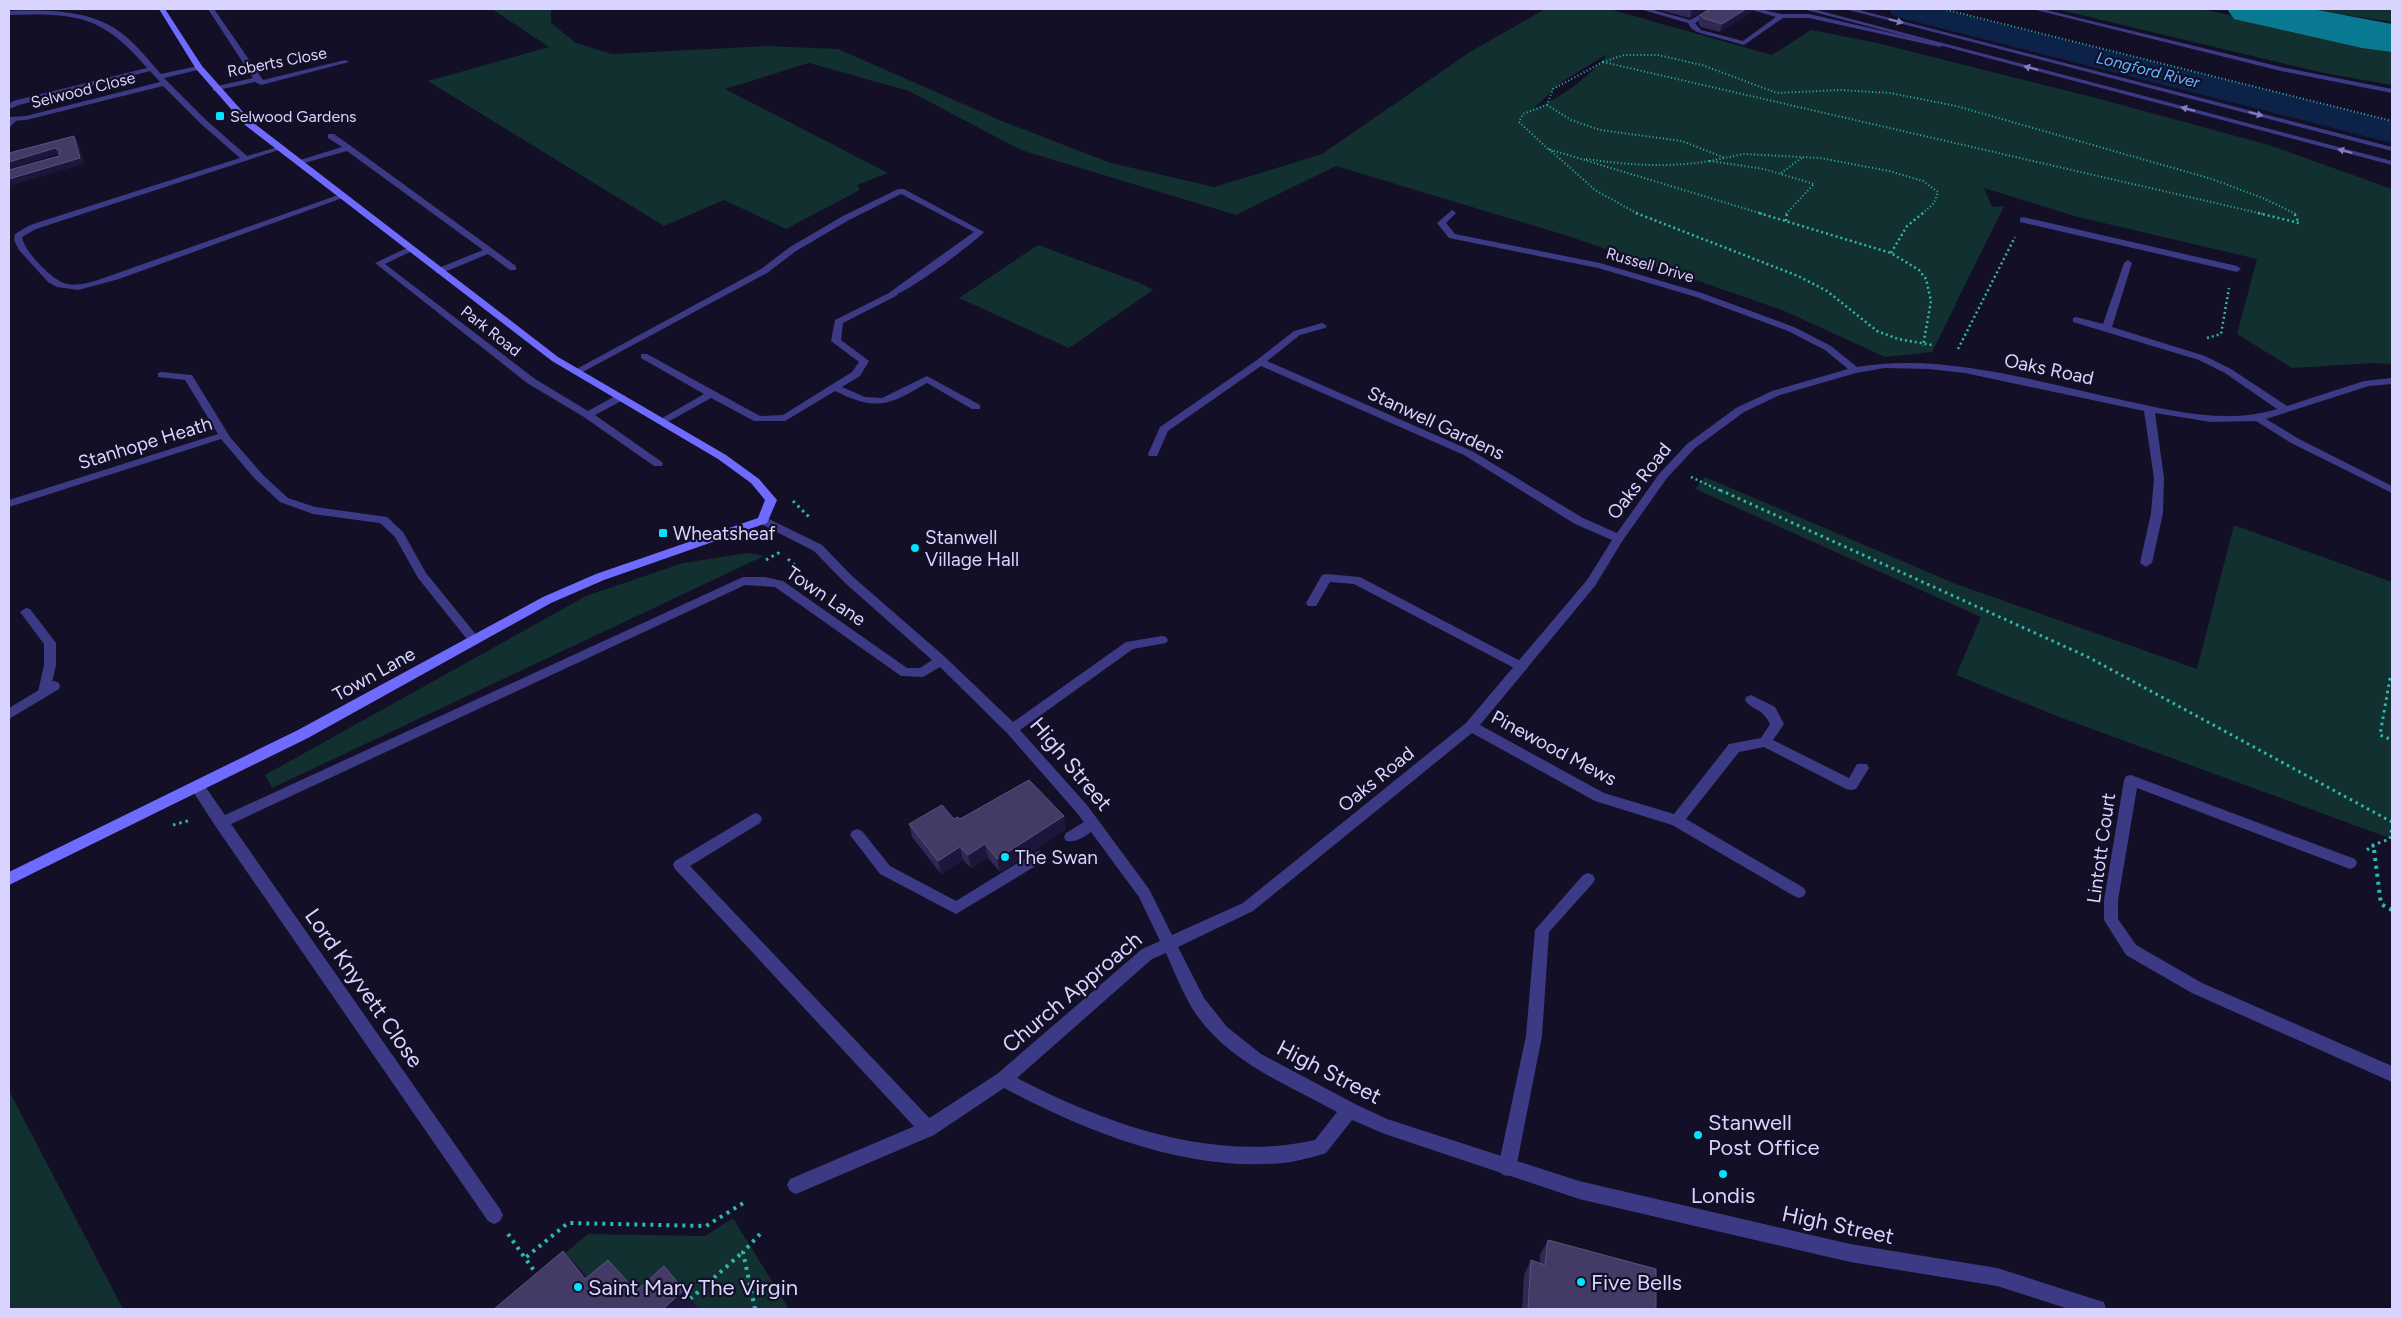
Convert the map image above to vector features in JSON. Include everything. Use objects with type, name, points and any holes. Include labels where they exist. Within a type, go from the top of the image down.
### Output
[{"type":"main road","name":"Park Road","points":[[162,9],[199,67],[248,123],[555,359],[722,457],[755,481],[771,500],[764,520]]},
{"type":"main road","name":"Town Lane","points":[[9,879],[303,734],[547,600],[610,572],[730,534],[764,520]]},
{"type":"street","points":[[211,9],[257,79]]},
{"type":"street","points":[[1642,9],[1691,22],[1698,31],[1744,43],[1781,16]]},
{"type":"street","points":[[1691,22],[1714,9]]},
{"type":"street","points":[[1752,9],[1781,16],[1809,16],[1950,47]]},
{"type":"street","points":[[1806,9],[2392,163]]},
{"type":"street","points":[[1848,9],[2392,149]]},
{"type":"street","points":[[2035,9],[2281,68],[2392,91]]},
{"type":"street","points":[[9,14],[58,14],[86,18],[120,35],[158,77],[222,140],[246,159]]},
{"type":"street","name":"Roberts Close","points":[[216,88],[257,79],[261,83],[345,62]]},
{"type":"street","points":[[158,77],[199,67]]},
{"type":"street","name":"Selwood Close","points":[[9,107],[151,69]]},
{"type":"street","name":"Selwood Close","points":[[10,122],[165,83]]},
{"type":"street","points":[[331,136],[513,268]]},
{"type":"street","points":[[281,148],[33,227],[18,236],[18,243],[38,268],[58,286],[78,288],[116,277],[344,196]]},
{"type":"street","points":[[300,163],[348,148]]},
{"type":"street","points":[[576,372],[764,271],[793,249],[846,218],[901,191],[980,232],[911,283],[838,322],[836,340],[864,361],[856,374],[785,418],[758,419],[644,356]]},
{"type":"street","name":"Russell Drive","points":[[1452,213],[1441,223],[1452,236],[1600,266],[1699,295],[1791,329],[1828,348],[1855,370]]},
{"type":"street","points":[[2023,220],[2133,249],[2237,269]]},
{"type":"street","name":"Park Road","points":[[412,249],[379,263],[531,380],[588,415]]},
{"type":"street","points":[[439,271],[488,251]]},
{"type":"street","points":[[2107,328],[2128,263]]},
{"type":"street","points":[[2076,320],[2202,358],[2228,371],[2285,409]]},
{"type":"street","points":[[1153,454],[1164,429],[1260,362],[1297,333],[1322,326]]},
{"type":"street","name":"Stanwell Gardens","points":[[1260,362],[1468,453],[1579,521],[1619,538]]},
{"type":"street","name":"Oaks Road","points":[[1170,943],[1248,907],[1471,726],[1591,583],[1619,538],[1670,468],[1691,446],[1740,410],[1776,393],[1855,370],[1885,365],[1928,366],[1965,370],[2149,409],[2211,419],[2241,420],[2258,418],[2368,383],[2392,381]]},
{"type":"street","points":[[162,375],[188,377],[224,435]]},
{"type":"street","points":[[835,387],[861,400],[878,403],[895,397],[927,379],[976,407]]},
{"type":"street","points":[[662,421],[711,394]]},
{"type":"street","points":[[621,397],[588,415],[658,464]]},
{"type":"street","points":[[2146,563],[2157,513],[2158,478],[2149,409]]},
{"type":"street","points":[[2258,418],[2295,441],[2392,490]]},
{"type":"street","name":"Stanhope Heath","points":[[9,504],[224,435],[259,477],[284,500],[313,510],[383,520],[399,535],[422,574],[474,640]]},
{"type":"street","name":"High Street","points":[[764,520],[818,548],[848,579],[941,660],[1012,729],[1092,823],[1144,893],[1198,1003],[1221,1032],[1255,1059],[1348,1110],[1385,1126],[1507,1168],[1579,1190],[1850,1253],[1997,1277],[2097,1309]]},
{"type":"street","points":[[1312,602],[1326,578],[1356,580],[1522,667]]},
{"type":"street","name":"Town Lane","points":[[221,823],[743,581],[765,580],[779,584],[905,673],[923,672],[941,660]]},
{"type":"street","points":[[9,714],[49,689],[50,642],[26,612]]},
{"type":"street","points":[[1012,729],[1130,645],[1162,640]]},
{"type":"street","points":[[1751,700],[1770,710],[1777,724],[1765,742]]},
{"type":"street","name":"Pinewood Mews","points":[[1471,726],[1600,797],[1677,821],[1799,892]]},
{"type":"street","points":[[1677,821],[1734,748],[1765,742],[1852,785],[1862,768]]},
{"type":"street","name":"Lintott Court","points":[[2350,863],[2131,780],[2111,900],[2111,920],[2131,950],[2196,988],[2392,1074]]},
{"type":"street","name":"Lord Knyvett Close","points":[[197,786],[494,1215]]},
{"type":"street","points":[[755,819],[680,865],[928,1129]]},
{"type":"street","points":[[1071,836],[1092,823]]},
{"type":"street","points":[[858,835],[885,870],[956,908],[1039,857]]},
{"type":"street","points":[[1507,1168],[1534,1036],[1542,930],[1588,879]]},
{"type":"street","name":"Church Approach","points":[[796,1186],[928,1129],[1003,1079],[1147,954],[1170,943]]},
{"type":"street","name":"Church Approach","points":[[1003,1079],[1033,1095],[1144,1139],[1221,1154],[1277,1155],[1320,1147],[1348,1110]]},
{"type":"path","points":[[1943,9],[2392,121]]},
{"type":"path","points":[[1547,105],[1552,89],[1603,62],[1624,55],[1658,54],[1702,65],[1777,93],[1840,90],[1890,93],[1956,106],[2212,179],[2273,202],[2296,214],[2299,223],[2122,180],[1603,62]]},
{"type":"path","points":[[1547,105],[1523,114],[1519,122],[1595,190],[1645,218],[1798,276],[1827,291],[1877,331],[1898,339],[1933,345]]},
{"type":"path","points":[[1547,105],[1571,120],[1600,130],[1682,142],[1726,158]]},
{"type":"path","points":[[1548,149],[1891,253],[1911,262],[1923,273],[1929,282],[1932,292],[1922,351],[1928,366]]},
{"type":"path","points":[[1576,157],[1633,165],[1682,166],[1744,154],[1804,157],[1889,171],[1923,181],[1938,192],[1937,201],[1925,214],[1908,225],[1891,253]]},
{"type":"path","points":[[1781,173],[1804,157]]},
{"type":"path","points":[[1710,162],[1781,173],[1814,184],[1785,215],[1785,220],[1798,226]]},
{"type":"path","points":[[1950,348],[1958,349],[2023,220]]},
{"type":"path","points":[[2202,358],[2208,337],[2221,334],[2230,283],[2237,269]]},
{"type":"path","points":[[1670,468],[2088,657],[2392,822]]},
{"type":"path","points":[[794,503],[813,521]]},
{"type":"path","points":[[2390,678],[2380,735],[2392,740]]},
{"type":"path","points":[[2350,863],[2373,845],[2390,839],[2392,826]]},
{"type":"path","points":[[2373,845],[2382,904],[2392,910]]},
{"type":"path","points":[[544,1284],[525,1258],[568,1223],[706,1226],[745,1202]]},
{"type":"path","points":[[690,1299],[743,1252],[760,1234]]},
{"type":"path","points":[[743,1252],[755,1309]]},
{"type":"green space","points":[[492,9],[551,9],[551,23],[576,43],[612,54],[767,46],[838,49],[1002,121],[1111,163],[1214,187],[1322,154],[1470,52],[1545,9],[1609,9],[1772,55],[1811,30],[1877,43],[2100,99],[2269,145],[2392,189],[2392,364],[2374,363],[2292,368],[2237,334],[2257,259],[2078,217],[1984,188],[1992,207],[2004,206],[1932,352],[1885,357],[1782,310],[1565,235],[1336,166],[1236,215],[1021,150],[909,91],[809,63],[725,89],[888,173],[857,185],[860,190],[786,229],[724,200],[664,226],[428,81],[549,47]],"holes":[[[1607,54],[1601,62],[1564,93],[1534,108],[1563,81]]]},
{"type":"green space","points":[[2056,9],[2202,9],[2348,42],[2392,49],[2392,85],[2324,73]]},
{"type":"green space","points":[[2307,9],[2392,9],[2392,22]]},
{"type":"green space","points":[[1038,245],[1140,283],[1153,290],[1069,348],[959,298]]},
{"type":"green space","points":[[1705,477],[1956,584],[2197,669],[2234,525],[2392,582],[2392,839],[2054,715],[1956,675],[1981,617],[1695,489]]},
{"type":"green space","points":[[748,553],[764,556],[272,788],[265,775],[586,596],[683,563]]},
{"type":"green space","points":[[9,1091],[123,1309],[9,1309]]},
{"type":"green space","points":[[733,1218],[789,1309],[498,1309],[588,1234],[705,1236]]},
{"type":"building","points":[[1710,9],[1746,9],[1722,24],[1703,18],[1700,15]]},
{"type":"building","points":[[74,136],[80,158],[9,179],[9,170],[59,156],[60,150],[55,148],[9,162],[9,153]]},
{"type":"building","name":"The Swan","points":[[1029,780],[1064,816],[997,859],[985,844],[968,855],[960,847],[938,861],[909,824],[942,805],[954,819],[958,817],[960,819]]},
{"type":"building","name":"Five Bells","points":[[1548,1240],[1656,1269],[1656,1309],[1528,1309],[1531,1260],[1545,1265]]},
{"type":"building","points":[[563,1251],[585,1279],[608,1260],[636,1291],[664,1266],[684,1290],[663,1309],[494,1309]]},
{"type":"waterway","name":"Longford River","points":[[1904,9],[2392,132]]},
{"type":"taxiway","points":[[2250,9],[2362,34],[2392,38]]},
{"type":"place","name":"Selwood Gardens","points":[[220,116]]},
{"type":"place","name":"Wheatsheaf","points":[[663,533]]},
{"type":"place","name":"Stanwell Village Hall","points":[[915,548]]},
{"type":"place","name":"The Swan","points":[[1005,857]]},
{"type":"place","name":"Stanwell Post Office","points":[[1698,1135]]},
{"type":"place","name":"Londis","points":[[1723,1174]]},
{"type":"place","name":"Five Bells","points":[[1581,1282]]},
{"type":"place","name":"Saint Mary The Virgin","points":[[578,1287]]}]
